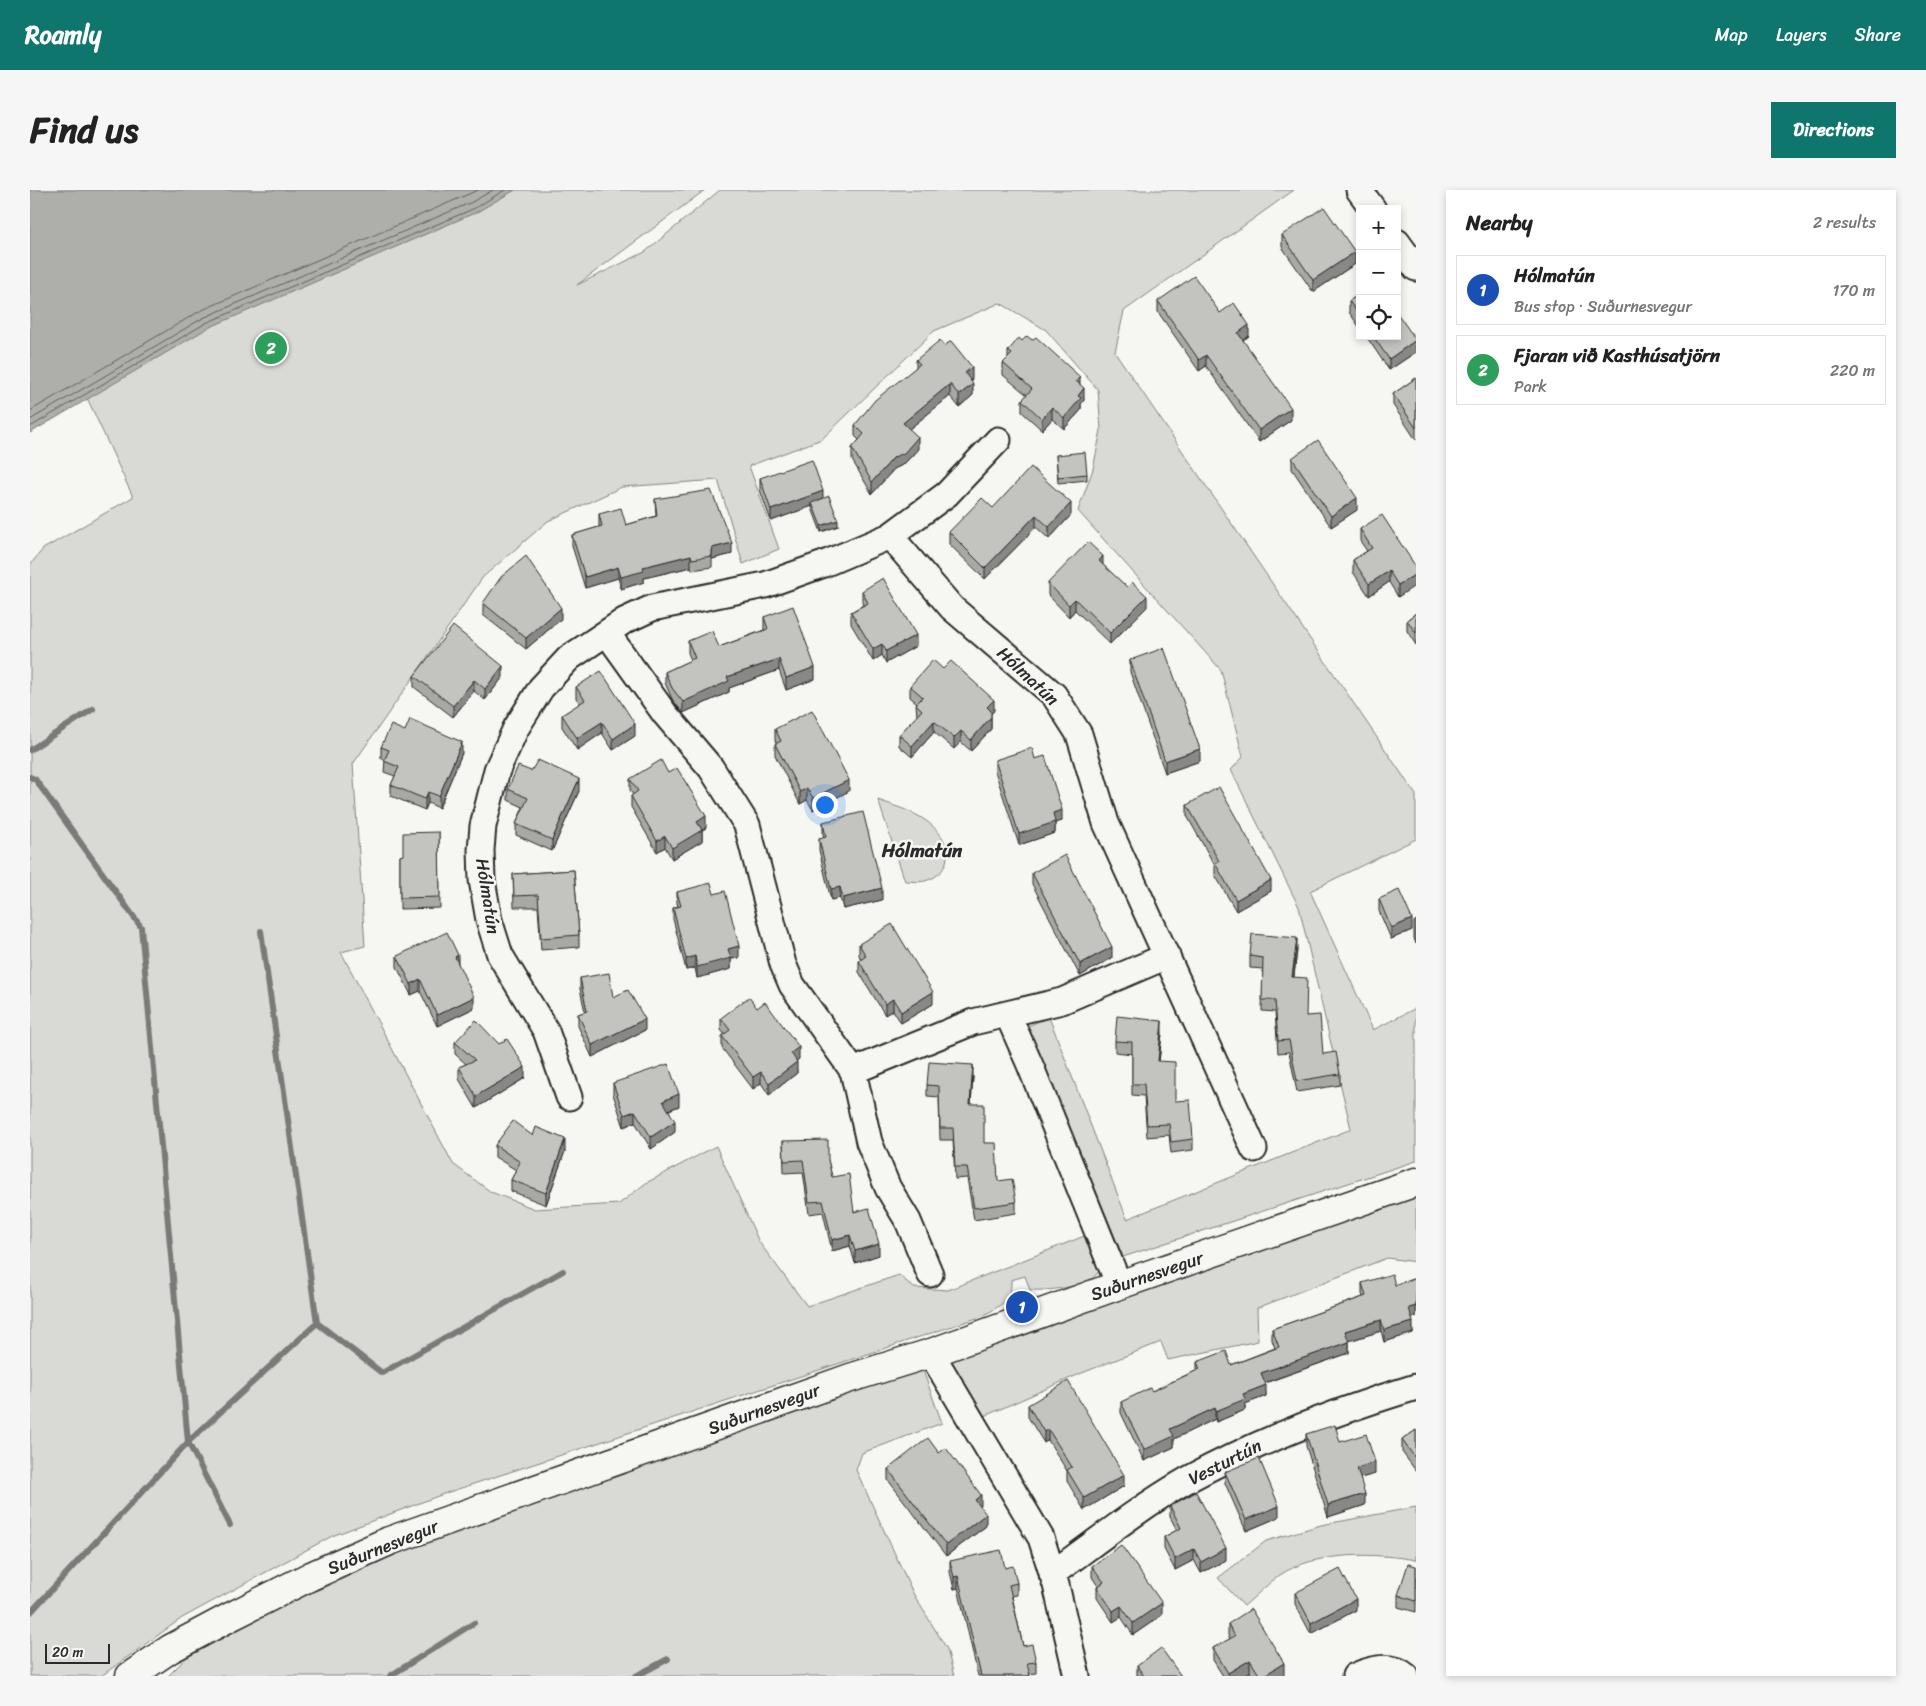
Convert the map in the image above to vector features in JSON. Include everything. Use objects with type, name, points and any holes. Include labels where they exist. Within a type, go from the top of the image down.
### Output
[{"type":"street","points":[[1359,190],[1369,205]]},
{"type":"street","points":[[1401,247],[1416,268]]},
{"type":"street","name":"Hólmatún","points":[[569,1097],[546,1032],[500,955],[489,920],[482,880],[481,850],[483,826],[497,770],[516,728],[541,688],[569,658],[624,621],[652,608],[765,585],[824,564],[890,536],[947,494],[998,440]]},
{"type":"street","name":"Hólmatún","points":[[890,536],[952,608],[1054,696],[1079,734],[1106,823],[1254,1149]]},
{"type":"street","points":[[607,633],[665,714],[711,768],[747,825],[783,964],[789,978],[853,1071],[868,1142],[888,1188],[908,1220],[930,1274]]},
{"type":"street","points":[[853,1071],[973,1022],[1062,1001],[1167,956]]},
{"type":"street","points":[[1008,1015],[1119,1285]]},
{"type":"street","name":"Suðurnesvegur","points":[[130,1676],[170,1649],[230,1617],[311,1576],[389,1541],[850,1378],[931,1353],[1119,1285],[1416,1182]]},
{"type":"street","points":[[931,1353],[1041,1538],[1052,1574],[1076,1676]]},
{"type":"street","name":"Vesturtún","points":[[1052,1574],[1133,1516],[1202,1473],[1276,1436],[1346,1408],[1416,1387]]},
{"type":"street","points":[[1355,1676],[1368,1670],[1384,1668],[1402,1672],[1406,1676]]},
{"type":"shaded area","points":[[30,190],[705,190],[577,285],[645,252],[720,190],[1294,190],[1124,311],[1115,352],[1416,795],[1416,839],[1310,891],[1373,1030],[1416,1008],[1416,1161],[1123,1257],[1028,1026],[1049,1017],[1127,1219],[1351,1129],[1299,907],[1231,770],[1243,757],[1221,670],[1078,511],[1093,469],[1101,430],[1098,390],[1046,330],[1000,303],[934,331],[822,439],[749,466],[779,549],[743,564],[718,480],[622,487],[548,521],[483,577],[353,764],[365,946],[341,952],[453,1164],[491,1192],[535,1209],[619,1204],[646,1183],[716,1146],[759,1242],[807,1306],[899,1275],[914,1288],[948,1290],[1087,1235],[1102,1264],[1097,1274],[1083,1283],[1074,1286],[1046,1290],[1030,1290],[1025,1276],[1011,1280],[1011,1287],[1004,1302],[983,1316],[446,1493],[332,1536],[182,1618],[101,1676],[30,1676],[30,565],[43,549],[133,497],[76,374]]},
{"type":"shaded area","points":[[878,800],[919,816],[939,833],[946,846],[947,860],[941,872],[935,877],[922,881],[905,881]]},
{"type":"shaded area","points":[[1416,1193],[1416,1262],[1387,1258],[1257,1308],[1258,1341],[1168,1360],[1161,1342],[1082,1373],[980,1418],[949,1358]]},
{"type":"shaded area","points":[[921,1365],[942,1423],[862,1453],[856,1470],[914,1595],[947,1649],[954,1676],[168,1676],[186,1658],[270,1612],[414,1546]]},
{"type":"shaded area","points":[[1416,1507],[1416,1560],[1365,1555],[1328,1558],[1310,1562],[1294,1567],[1280,1575],[1244,1606],[1218,1578],[1266,1541],[1321,1525]]},
{"type":"water","points":[[30,190],[515,190],[477,212],[208,328],[30,433]]},
{"type":"building","points":[[1324,207],[1355,252],[1313,280],[1282,235]]},
{"type":"building","points":[[1194,276],[1220,313],[1234,303],[1249,325],[1238,333],[1291,408],[1259,430],[1206,355],[1199,360],[1158,301]]},
{"type":"building","points":[[1356,297],[1356,311],[1349,301]]},
{"type":"building","points":[[1401,319],[1416,340],[1389,359],[1376,340],[1401,340]]},
{"type":"building","points":[[1027,336],[1032,340],[1036,337],[1080,377],[1076,381],[1084,388],[1078,396],[1081,398],[1064,418],[1052,407],[1042,419],[1022,400],[1032,389],[1003,363],[1012,354],[1008,351],[1019,338],[1022,341]]},
{"type":"building","points":[[940,340],[944,346],[951,341],[972,367],[965,373],[973,384],[959,395],[950,384],[903,423],[918,437],[904,453],[894,457],[872,482],[852,448],[864,434],[855,425],[875,400],[920,364],[916,360]]},
{"type":"building","points":[[1416,378],[1416,428],[1393,394]]},
{"type":"building","points":[[1318,440],[1357,498],[1331,516],[1292,458]]},
{"type":"building","points":[[1085,452],[1087,474],[1058,477],[1056,455]]},
{"type":"building","points":[[812,460],[823,491],[771,510],[760,478]]},
{"type":"building","points":[[1031,467],[1071,503],[1049,527],[1036,515],[985,568],[949,532],[982,498],[993,508]]},
{"type":"building","points":[[711,490],[732,543],[712,548],[712,556],[692,559],[691,555],[643,567],[644,571],[621,577],[618,567],[585,577],[572,535],[602,526],[599,514],[621,508],[626,525],[657,516],[655,499]]},
{"type":"building","points":[[829,496],[838,520],[821,526],[812,503]]},
{"type":"building","points":[[1382,515],[1416,567],[1416,574],[1398,585],[1389,571],[1369,584],[1353,560],[1372,548],[1360,529]]},
{"type":"building","points":[[1088,542],[1103,556],[1099,561],[1127,587],[1132,582],[1147,596],[1110,633],[1075,599],[1069,605],[1048,583]]},
{"type":"building","points":[[526,556],[561,608],[526,638],[483,603],[501,577]]},
{"type":"building","points":[[883,578],[916,635],[886,651],[882,644],[873,649],[851,612],[868,603],[862,591]]},
{"type":"building","points":[[793,606],[815,667],[786,678],[779,659],[727,677],[729,681],[683,702],[672,688],[665,672],[695,658],[688,641],[712,631],[719,647],[768,629],[764,617]]},
{"type":"building","points":[[1416,613],[1416,633],[1407,620]]},
{"type":"building","points":[[453,626],[503,666],[485,689],[474,680],[453,706],[414,676]]},
{"type":"building","points":[[1164,648],[1200,749],[1165,761],[1130,660]]},
{"type":"building","points":[[933,660],[943,669],[951,661],[994,700],[987,707],[991,711],[991,717],[971,740],[961,731],[954,738],[934,721],[912,746],[899,735],[922,710],[916,704],[923,697],[910,686]]},
{"type":"building","points":[[601,671],[635,724],[613,739],[602,722],[577,738],[562,715],[585,700],[576,687]]},
{"type":"building","points":[[812,710],[849,780],[813,798],[807,788],[800,792],[775,744],[781,741],[775,729]]},
{"type":"building","points":[[410,719],[462,742],[439,796],[428,792],[425,799],[391,785],[399,767],[384,761],[389,750],[381,747],[391,725],[405,731]]},
{"type":"building","points":[[1032,748],[1035,759],[1045,756],[1062,810],[1053,813],[1055,822],[1019,834],[995,760]]},
{"type":"building","points":[[538,760],[579,779],[552,840],[516,824],[528,798],[508,789],[518,766],[531,771]]},
{"type":"building","points":[[661,760],[668,773],[677,768],[706,816],[697,822],[702,830],[672,848],[665,836],[657,841],[631,796],[638,791],[630,779]]},
{"type":"building","points":[[1219,787],[1271,880],[1236,900],[1215,863],[1219,861],[1187,805]]},
{"type":"building","points":[[863,812],[882,888],[843,898],[840,887],[831,889],[819,839],[826,837],[823,822]]},
{"type":"building","points":[[439,832],[440,897],[400,898],[400,856],[403,855],[403,833]]},
{"type":"building","points":[[1065,855],[1112,947],[1080,964],[1032,873]]},
{"type":"building","points":[[574,870],[579,935],[541,938],[538,895],[514,896],[513,874]]},
{"type":"building","points":[[711,883],[714,894],[725,891],[739,946],[728,949],[731,958],[697,967],[695,956],[686,959],[673,908],[681,906],[677,892]]},
{"type":"building","points":[[1399,890],[1412,919],[1391,928],[1379,899]]},
{"type":"building","points":[[892,924],[933,992],[901,1012],[893,999],[885,1004],[859,961],[866,956],[859,944]]},
{"type":"building","points":[[447,932],[458,955],[455,957],[474,997],[437,1015],[420,979],[411,984],[397,956]]},
{"type":"building","points":[[1252,934],[1297,938],[1292,977],[1307,978],[1306,1016],[1320,1015],[1323,1054],[1336,1052],[1340,1074],[1297,1081],[1289,1040],[1278,1041],[1275,1000],[1262,1000],[1263,958],[1250,956]]},
{"type":"building","points":[[609,973],[613,997],[628,990],[645,1019],[592,1045],[578,1014],[587,1011],[580,978]]},
{"type":"building","points":[[749,997],[757,1008],[765,1002],[799,1047],[791,1053],[797,1062],[769,1083],[761,1072],[753,1077],[722,1036],[730,1030],[721,1018]]},
{"type":"building","points":[[1117,1016],[1162,1021],[1158,1061],[1175,1062],[1175,1101],[1190,1100],[1193,1139],[1171,1142],[1169,1124],[1147,1125],[1144,1084],[1132,1084],[1132,1042],[1115,1041]]},
{"type":"building","points":[[476,1020],[499,1044],[507,1039],[525,1067],[476,1096],[459,1067],[475,1060],[455,1042]]},
{"type":"building","points":[[929,1062],[973,1065],[970,1104],[984,1104],[984,1143],[996,1143],[998,1181],[1012,1179],[1016,1202],[974,1208],[967,1167],[955,1167],[953,1128],[940,1128],[939,1086],[927,1085]]},
{"type":"building","points":[[668,1064],[679,1094],[663,1101],[675,1121],[651,1137],[635,1111],[624,1115],[613,1083]]},
{"type":"building","points":[[513,1121],[533,1136],[536,1127],[565,1139],[546,1193],[511,1180],[520,1162],[495,1145]]},
{"type":"building","points":[[828,1140],[828,1160],[832,1177],[849,1174],[854,1212],[869,1208],[879,1244],[855,1251],[850,1235],[832,1240],[823,1201],[809,1202],[803,1160],[784,1161],[783,1141]]},
{"type":"building","points":[[1392,1274],[1395,1285],[1416,1278],[1416,1306],[1409,1308],[1413,1322],[1384,1330],[1381,1320],[1345,1331],[1349,1342],[1261,1373],[1266,1385],[1243,1394],[1245,1399],[1216,1411],[1215,1408],[1170,1429],[1174,1436],[1144,1450],[1121,1402],[1150,1388],[1152,1391],[1200,1369],[1197,1362],[1226,1351],[1231,1365],[1279,1347],[1272,1329],[1366,1296],[1362,1283]]},
{"type":"building","points":[[1068,1381],[1124,1475],[1084,1498],[1067,1470],[1072,1467],[1048,1429],[1044,1432],[1028,1405]]},
{"type":"building","points":[[1335,1425],[1340,1442],[1366,1434],[1375,1462],[1357,1468],[1365,1494],[1328,1505],[1306,1434]]},
{"type":"building","points":[[1416,1430],[1416,1459],[1402,1440]]},
{"type":"building","points":[[928,1438],[939,1453],[946,1448],[981,1495],[975,1500],[986,1514],[946,1545],[888,1469]]},
{"type":"building","points":[[1259,1458],[1279,1506],[1246,1520],[1225,1472]]},
{"type":"building","points":[[1196,1492],[1226,1548],[1201,1562],[1194,1549],[1175,1559],[1164,1537],[1181,1528],[1170,1506]]},
{"type":"building","points":[[1121,1545],[1162,1603],[1133,1623],[1121,1606],[1113,1611],[1097,1587],[1104,1582],[1092,1566]]},
{"type":"building","points":[[1001,1550],[1005,1568],[1013,1566],[1017,1583],[1009,1585],[1023,1646],[1032,1644],[1036,1662],[1027,1663],[1030,1676],[981,1676],[958,1576],[954,1577],[950,1561]]},
{"type":"building","points":[[1408,1564],[1416,1566],[1416,1601],[1398,1595]]},
{"type":"building","points":[[1340,1569],[1356,1599],[1311,1623],[1295,1593]]},
{"type":"building","points":[[1251,1609],[1284,1663],[1263,1676],[1260,1676],[1250,1660],[1228,1673],[1213,1648],[1235,1636],[1228,1624]]},
{"type":"building","points":[[1161,1648],[1181,1676],[1144,1676],[1137,1666]]},
{"type":"waterway","points":[[30,750],[93,709]]},
{"type":"waterway","points":[[30,777],[35,779],[141,927],[188,1442],[230,1525]]},
{"type":"waterway","points":[[30,1613],[188,1442],[317,1323],[261,931]]},
{"type":"waterway","points":[[317,1323],[382,1373],[563,1271]]},
{"type":"waterway","points":[[390,1676],[474,1623]]},
{"type":"waterway","points":[[636,1676],[668,1659]]},
{"type":"place","name":"Fjaran við Kasthúsatjörn","points":[[271,348]]},
{"type":"place","name":"Hólmatún","points":[[1022,1307]]},
{"type":"district","name":"Hólmatún","points":[[922,850]]}]
